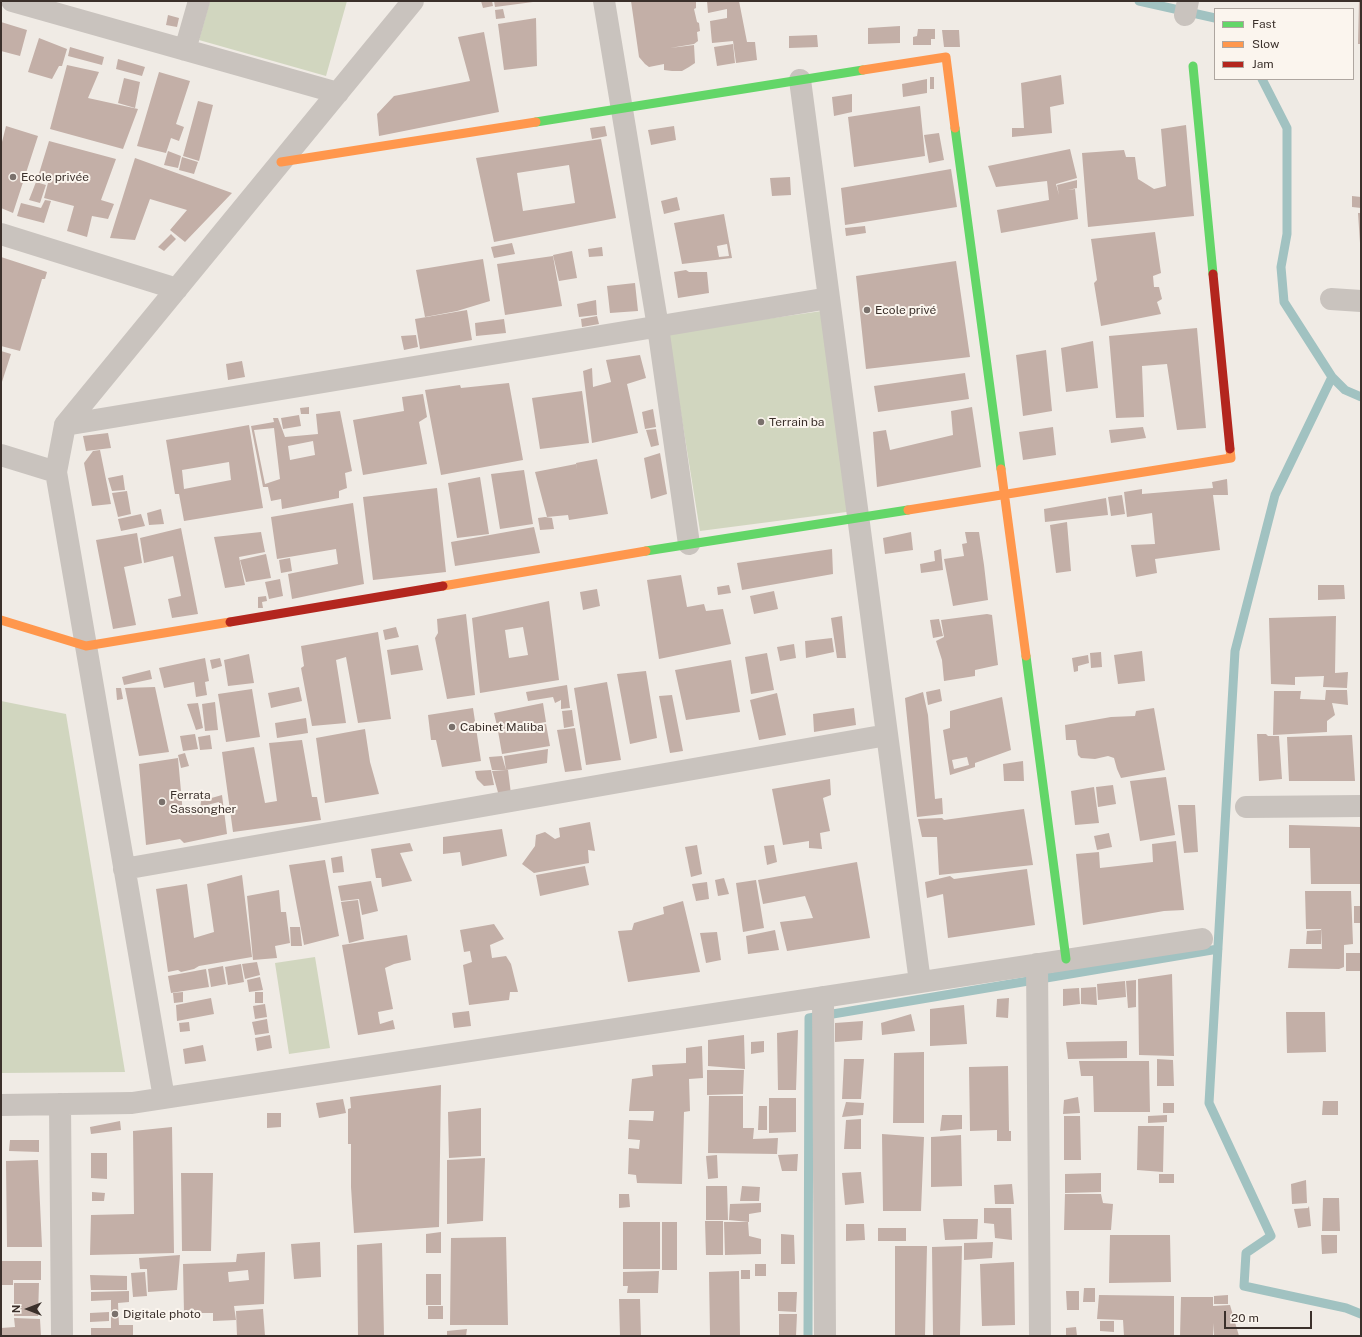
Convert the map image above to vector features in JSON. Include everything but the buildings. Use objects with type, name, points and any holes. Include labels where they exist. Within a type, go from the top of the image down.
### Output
[{"type":"street","points":[[12,1],[338,93]]},
{"type":"street","points":[[185,50],[199,1]]},
{"type":"street","points":[[164,1098],[56,472],[65,425],[413,1]]},
{"type":"street","points":[[604,1],[658,327],[689,544]]},
{"type":"street","points":[[281,162],[946,57],[1066,959]]},
{"type":"street","points":[[1,620],[86,646],[689,544],[1231,458],[1193,66]]},
{"type":"street","points":[[800,80],[920,982]]},
{"type":"street","points":[[1,234],[177,289]]},
{"type":"street","points":[[65,425],[829,298]]},
{"type":"street","points":[[1331,299],[1361,301]]},
{"type":"street","points":[[1,456],[56,472]]},
{"type":"street","points":[[124,869],[887,735]]},
{"type":"street","points":[[1246,807],[1361,806]]},
{"type":"street","points":[[1,1105],[132,1102],[164,1098],[1202,939]]},
{"type":"street","points":[[1037,964],[1040,1336]]},
{"type":"street","points":[[823,997],[825,1336]]},
{"type":"street","points":[[60,1104],[62,1336]]},
{"type":"green space","points":[[210,1],[347,1],[326,76],[199,40]]},
{"type":"green space","name":"Terrain ba","points":[[822,311],[854,511],[700,531],[668,333]]},
{"type":"green space","points":[[1,701],[66,714],[125,1072],[1,1073]]},
{"type":"green space","points":[[315,957],[330,1048],[289,1054],[275,963]]},
{"type":"waterway","points":[[1139,1],[1214,18]]},
{"type":"waterway","points":[[1263,80],[1287,128],[1287,234],[1281,267],[1284,302],[1332,377],[1345,390],[1361,397]]},
{"type":"waterway","points":[[1332,377],[1275,495],[1235,651],[1209,1103],[1271,1236],[1246,1253],[1244,1286],[1346,1308],[1361,1314]]},
{"type":"waterway","points":[[808,1336],[809,1018],[1218,949]]},
{"type":"traffic: fast","points":[[1193,66],[1213,274]]},
{"type":"traffic: fast","points":[[536,122],[863,70]]},
{"type":"traffic: fast","points":[[955,128],[1001,469]]},
{"type":"traffic: fast","points":[[646,551],[908,510]]},
{"type":"traffic: fast","points":[[1026,656],[1066,959]]},
{"type":"traffic: slow","points":[[863,70],[946,57],[955,128]]},
{"type":"traffic: slow","points":[[281,162],[536,122]]},
{"type":"traffic: slow","points":[[908,510],[1231,458],[1230,449]]},
{"type":"traffic: slow","points":[[1001,469],[1026,656]]},
{"type":"traffic: slow","points":[[443,586],[646,551]]},
{"type":"traffic: slow","points":[[1,620],[86,646],[230,622]]},
{"type":"traffic: jam","points":[[1213,274],[1230,449]]},
{"type":"traffic: jam","points":[[230,622],[443,586]]},
{"type":"place","name":"Ecole privée","points":[[13,177]]},
{"type":"place","name":"Ecole privé","points":[[867,310]]},
{"type":"place","name":"Terrain ba","points":[[761,422]]},
{"type":"place","name":"Cabinet Maliba","points":[[452,727]]},
{"type":"place","name":"Ferrata Sassongher","points":[[162,802]]},
{"type":"place","name":"Digitale photo","points":[[115,1314]]}]
